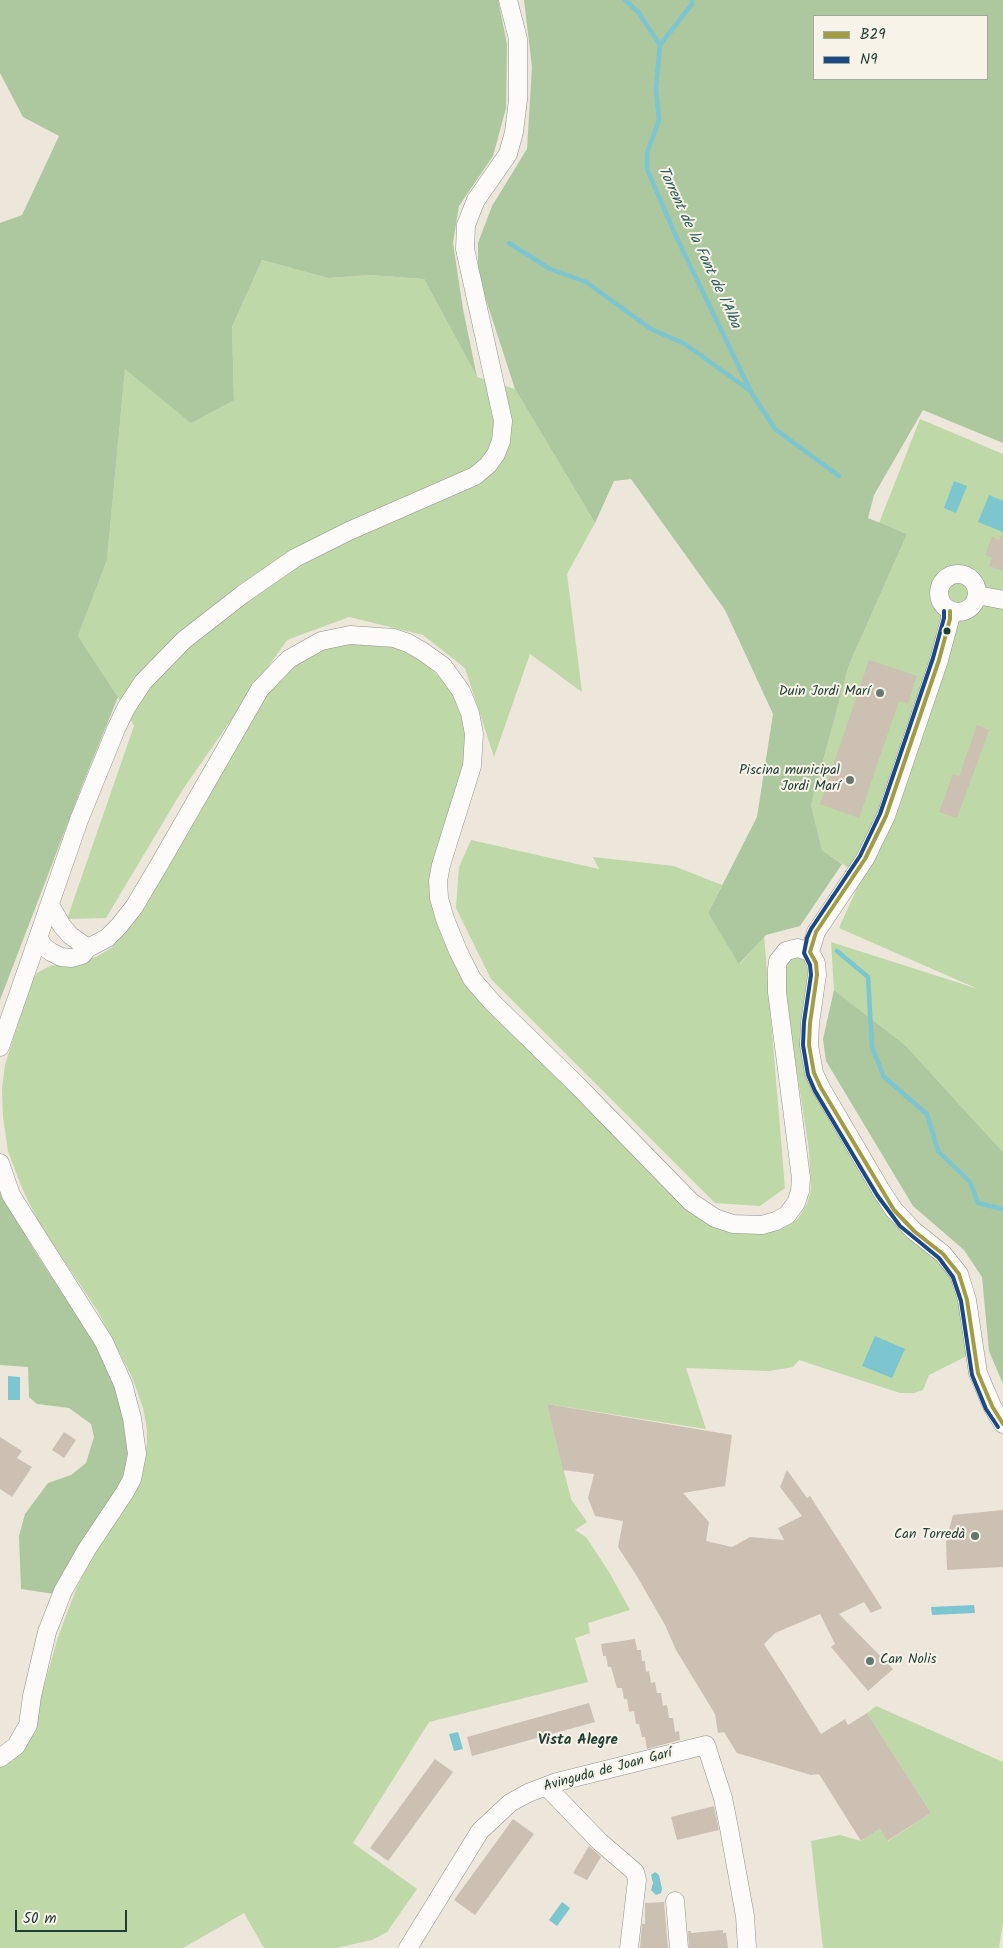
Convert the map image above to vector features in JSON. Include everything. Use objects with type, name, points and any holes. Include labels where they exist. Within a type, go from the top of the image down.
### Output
[{"type":"street","points":[[0,1047],[79,820],[126,708],[143,682],[184,640],[243,594],[295,558],[348,531],[475,476],[488,465],[496,454],[501,441],[503,421],[465,249],[466,225],[476,200],[508,154],[514,132],[518,100],[518,39],[508,0]]},
{"type":"street","points":[[810,952],[816,932],[864,858],[886,816],[939,660],[950,619],[950,611],[941,601],[939,594],[943,582],[950,576],[963,575],[970,578],[974,583],[977,596],[975,602],[967,610],[961,612],[950,611]]},
{"type":"street","points":[[977,596],[1003,600]]},
{"type":"street","points":[[39,938],[43,946],[51,952],[61,957],[72,958],[82,955],[88,948],[107,938],[119,926],[134,907],[260,688],[288,659],[321,641],[350,635],[394,638],[422,651],[443,666],[462,691],[470,712],[474,734],[472,766],[438,880],[439,898],[445,919],[472,979],[492,1002],[692,1202],[715,1218],[733,1224],[762,1225],[787,1215],[796,1203],[800,1191],[777,992],[777,969],[778,961],[786,951],[798,948],[810,952],[816,963],[817,975],[809,1035],[810,1055],[818,1080],[834,1111],[894,1210],[914,1231],[943,1254],[959,1274],[966,1294],[978,1373],[988,1398],[1003,1424]]},
{"type":"street","points":[[50,905],[62,926],[71,936],[88,948]]},
{"type":"street","points":[[39,938],[88,948]]},
{"type":"street","points":[[24,977],[34,968],[61,957]]},
{"type":"street","points":[[0,1163],[11,1196],[104,1342],[124,1384],[132,1418],[137,1454],[132,1479],[125,1492],[87,1549],[63,1591],[47,1632],[32,1696],[28,1724],[16,1746],[0,1758]]},
{"type":"street","name":"Avinguda de Joan Garí","points":[[408,1948],[480,1831],[510,1804],[528,1792],[557,1782],[706,1745],[723,1798],[745,1916],[747,1948]]},
{"type":"street","points":[[546,1786],[594,1836],[635,1872],[637,1880],[629,1948]]},
{"type":"street","points":[[675,1901],[679,1948]]},
{"type":"green space","points":[[0,0],[498,0],[507,44],[506,108],[493,156],[459,206],[453,243],[463,309],[477,377],[424,279],[370,275],[328,278],[262,260],[232,327],[234,400],[191,423],[125,369],[107,560],[78,636],[118,697],[0,1000],[0,223],[22,215],[59,136],[23,117],[0,73]]},
{"type":"green space","points":[[524,0],[1003,0],[1003,443],[923,410],[874,495],[868,518],[907,534],[849,665],[811,805],[822,850],[842,864],[800,926],[766,935],[739,964],[708,913],[757,817],[773,714],[725,610],[631,479],[614,481],[595,523],[515,389],[478,275],[478,243],[492,206],[527,149],[532,67]]},
{"type":"green space","points":[[262,260],[328,278],[370,275],[424,279],[477,377],[515,389],[595,523],[567,574],[582,692],[530,654],[494,757],[465,668],[423,635],[349,617],[287,640],[183,789],[106,918],[67,919],[134,726],[118,697],[78,636],[107,560],[125,369],[234,400],[232,327]]},
{"type":"green space","points":[[920,419],[1003,454],[1003,1152],[905,1045],[834,990],[831,942],[978,989],[839,928],[862,877],[822,850],[811,805],[849,665],[907,534],[879,523]]},
{"type":"green space","points":[[343,643],[390,645],[411,654],[428,666],[458,700],[465,723],[467,751],[434,911],[442,938],[455,961],[729,1230],[747,1233],[763,1232],[797,1220],[807,1204],[811,1190],[809,1150],[782,976],[784,963],[791,956],[800,954],[810,968],[804,1034],[827,1112],[938,1254],[955,1281],[967,1356],[929,1375],[923,1390],[914,1393],[900,1393],[799,1360],[793,1367],[769,1371],[686,1368],[706,1429],[547,1404],[571,1499],[587,1522],[575,1530],[586,1537],[609,1572],[630,1610],[588,1623],[590,1633],[575,1638],[588,1682],[429,1722],[353,1843],[417,1889],[387,1932],[372,1940],[336,1948],[264,1948],[244,1913],[183,1948],[0,1948],[0,1766],[35,1718],[58,1637],[77,1587],[99,1546],[131,1498],[142,1476],[147,1443],[147,1429],[143,1408],[132,1377],[97,1310],[40,1225],[22,1188],[8,1151],[3,1117],[2,1089],[5,1065],[30,985],[37,973],[50,966],[96,957],[111,948],[127,931],[156,885],[258,707],[272,687],[287,672],[315,653]]},
{"type":"green space","points":[[471,840],[599,869],[593,857],[674,866],[722,885],[708,913],[740,964],[764,936],[785,1188],[760,1206],[715,1203],[491,979],[456,908],[459,867]]},
{"type":"green space","points":[[834,990],[905,1045],[1003,1152],[1003,1384],[989,1351],[982,1277],[964,1250],[913,1206],[826,1061],[823,1039]]},
{"type":"green space","points":[[0,1189],[34,1250],[98,1348],[121,1397],[130,1450],[124,1476],[114,1497],[55,1594],[21,1589],[19,1536],[25,1514],[48,1483],[71,1475],[86,1463],[94,1437],[91,1424],[69,1408],[37,1404],[29,1397],[28,1367],[0,1365]]},
{"type":"green space","points":[[876,1706],[1003,1762],[1003,1923],[999,1948],[823,1948],[811,1841],[840,1835],[861,1841],[880,1829],[888,1841],[931,1813],[867,1713]]},
{"type":"water","points":[[954,481],[967,486],[956,513],[944,508]]},
{"type":"water","points":[[989,495],[1003,501],[1003,532],[978,522]]},
{"type":"water","points":[[875,1336],[905,1349],[892,1378],[862,1366]]},
{"type":"water","points":[[8,1376],[20,1377],[20,1400],[8,1400]]},
{"type":"water","points":[[974,1605],[975,1613],[932,1615],[931,1607]]},
{"type":"water","points":[[458,1732],[463,1749],[454,1751],[449,1734]]},
{"type":"water","points":[[655,1872],[659,1875],[662,1889],[661,1893],[656,1895],[651,1890],[653,1883],[651,1875]]},
{"type":"water","points":[[562,1902],[570,1908],[557,1926],[549,1920]]},
{"type":"building","points":[[1003,532],[1003,571],[989,566],[992,558],[985,555],[992,537],[999,540]]},
{"type":"building","points":[[869,660],[917,676],[908,704],[899,701],[859,818],[820,804]]},
{"type":"building","points":[[977,725],[989,730],[957,818],[939,812],[953,774],[959,777]]},
{"type":"building","points":[[547,1404],[732,1435],[725,1486],[683,1493],[709,1522],[706,1541],[732,1547],[750,1537],[784,1540],[778,1528],[802,1516],[780,1487],[787,1470],[807,1498],[810,1496],[882,1608],[871,1613],[864,1602],[839,1614],[893,1669],[868,1691],[831,1647],[835,1644],[820,1614],[775,1633],[764,1644],[821,1734],[845,1719],[848,1725],[867,1713],[931,1813],[887,1841],[880,1829],[861,1841],[819,1774],[811,1775],[737,1753],[724,1732],[718,1733],[715,1714],[676,1650],[665,1625],[638,1578],[618,1547],[623,1521],[595,1516],[588,1498],[594,1474],[563,1470]]},
{"type":"building","points":[[64,1432],[76,1440],[64,1458],[52,1450]]},
{"type":"building","points":[[0,1437],[22,1451],[17,1458],[32,1467],[12,1497],[0,1489]]},
{"type":"building","name":"Can Torredà","points":[[1003,1510],[1003,1567],[947,1570],[946,1541],[953,1515]]},
{"type":"building","points":[[635,1639],[637,1650],[641,1650],[642,1661],[645,1661],[646,1672],[649,1671],[651,1683],[655,1682],[657,1693],[661,1693],[663,1706],[667,1705],[669,1718],[673,1718],[675,1732],[679,1731],[680,1740],[647,1749],[645,1737],[642,1737],[639,1724],[636,1724],[634,1711],[629,1712],[627,1699],[624,1699],[622,1688],[617,1688],[611,1667],[608,1667],[606,1656],[603,1656],[601,1644]]},
{"type":"building","points":[[589,1703],[595,1722],[472,1756],[467,1737]]},
{"type":"building","points":[[435,1759],[453,1772],[388,1861],[370,1848]]},
{"type":"building","points":[[714,1806],[719,1830],[677,1840],[671,1817]]},
{"type":"building","points":[[513,1819],[534,1834],[475,1915],[454,1900]]},
{"type":"building","points":[[589,1846],[601,1857],[587,1880],[573,1873]]},
{"type":"building","points":[[664,1902],[668,1948],[640,1948],[642,1924],[645,1924],[645,1903]]},
{"type":"building","points":[[723,1930],[723,1933],[726,1933],[728,1948],[689,1948],[688,1931],[691,1931],[691,1933]]},
{"type":"waterway","name":"Torrent de la Font de l'Alba","points":[[625,0],[639,13],[660,45],[656,88],[659,120],[647,153],[647,169],[675,234],[751,392],[775,429],[839,476]]},
{"type":"waterway","points":[[660,45],[692,4],[692,0]]},
{"type":"waterway","points":[[509,243],[550,269],[586,282],[651,329],[685,344],[749,390]]},
{"type":"waterway","points":[[837,951],[868,977],[872,1047],[884,1077],[927,1114],[938,1151],[970,1182],[978,1203],[1003,1209]]},
{"type":"transit line","name":"N9","points":[[944,611],[944,618],[933,658],[880,814],[860,856],[811,929],[807,938],[804,953],[810,965],[811,975],[804,1022],[803,1045],[808,1075],[815,1091],[877,1195],[900,1226],[939,1258],[953,1277],[961,1301],[972,1375],[986,1409],[998,1427]]},
{"type":"transit line","name":"B29","points":[[810,952],[816,932],[865,859],[886,816],[939,660],[950,619],[950,611]]},
{"type":"transit line","name":"B29","points":[[810,952],[816,963],[817,975],[810,1023],[809,1045],[814,1073],[821,1088],[894,1210],[914,1231],[943,1254],[959,1274],[967,1300],[978,1373],[992,1406],[1003,1424]]},
{"type":"place","name":"Duin Jordi Marí","points":[[880,693]]},
{"type":"place","name":"Piscina municipal Jordi Marí","points":[[850,780]]},
{"type":"place","name":"Can Torredà","points":[[975,1536]]},
{"type":"place","name":"Can Nolis","points":[[870,1661]]},
{"type":"district","name":"Vista Alegre","points":[[578,1741]]}]
